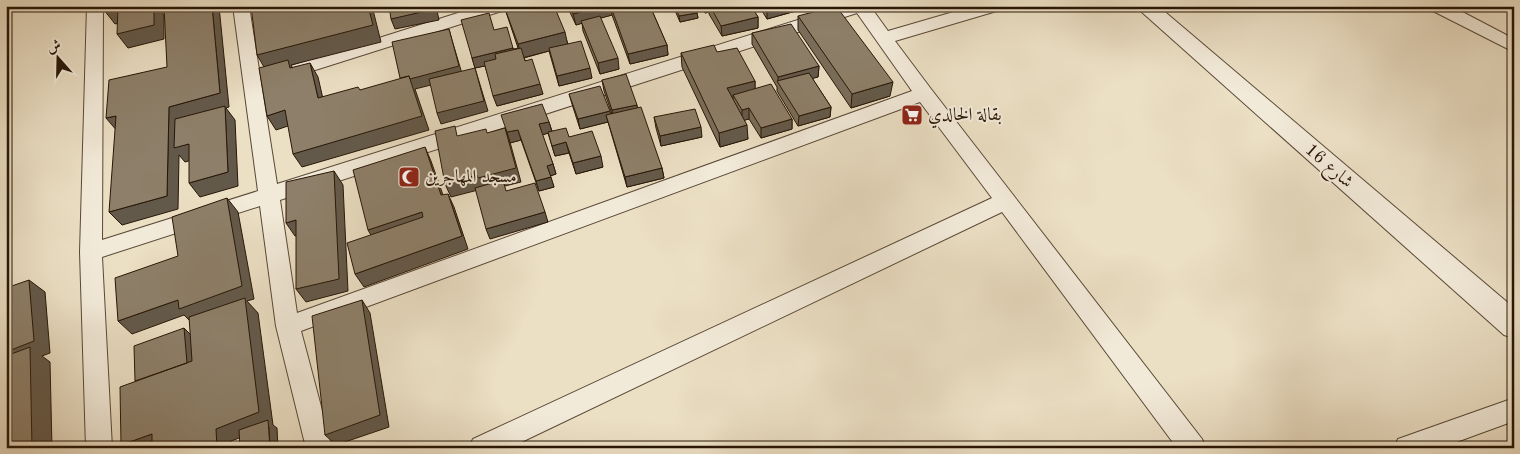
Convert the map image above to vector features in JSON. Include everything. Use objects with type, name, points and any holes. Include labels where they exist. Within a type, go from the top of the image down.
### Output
[{"type":"street","points":[[95,6],[92,252],[99,448]]},
{"type":"street","points":[[241,6],[288,326],[319,448]]},
{"type":"street","points":[[253,84],[499,6]]},
{"type":"street","points":[[92,252],[861,6],[1005,202],[1193,448]]},
{"type":"street","points":[[884,38],[994,6]]},
{"type":"street","name":"شارع 16","points":[[1145,6],[1514,326]]},
{"type":"street","points":[[1437,6],[1514,46]]},
{"type":"street","points":[[288,326],[924,94]]},
{"type":"street","points":[[482,448],[1005,202]]},
{"type":"street","points":[[1407,448],[1514,410]]},
{"type":"building","points":[[104,6],[154,6],[154,25],[117,34],[118,7],[104,10]]},
{"type":"building","points":[[164,6],[212,6],[220,93],[169,107],[167,196],[109,212],[116,116],[106,118],[109,80],[167,67]]},
{"type":"building","points":[[251,6],[368,6],[373,25],[257,55]]},
{"type":"building","points":[[389,6],[435,6],[435,9],[391,19]]},
{"type":"building","points":[[504,6],[554,6],[565,32],[518,44]]},
{"type":"building","points":[[570,6],[603,6],[573,14]]},
{"type":"building","points":[[650,6],[667,45],[628,54],[611,7]]},
{"type":"building","points":[[675,6],[695,6],[697,13],[679,16]]},
{"type":"building","points":[[710,6],[751,6],[758,17],[721,26]]},
{"type":"building","points":[[836,6],[893,82],[852,94],[798,16]]},
{"type":"building","points":[[489,13],[494,30],[507,27],[513,48],[472,58],[461,20]]},
{"type":"building","points":[[600,16],[618,58],[598,63],[581,21]]},
{"type":"building","points":[[791,24],[819,66],[778,77],[752,33]]},
{"type":"building","points":[[449,29],[459,66],[410,79],[409,76],[400,78],[392,42]]},
{"type":"building","points":[[581,41],[590,68],[557,76],[549,48]]},
{"type":"building","points":[[714,45],[717,52],[737,48],[755,81],[727,88],[747,125],[719,133],[681,53]]},
{"type":"building","points":[[521,48],[525,61],[532,59],[540,84],[493,96],[484,62],[496,59],[495,54]]},
{"type":"building","points":[[288,60],[290,68],[310,63],[318,98],[358,87],[360,90],[409,76],[422,116],[293,154],[285,110],[267,116],[259,68]]},
{"type":"building","points":[[475,68],[484,101],[437,113],[429,79]]},
{"type":"building","points":[[809,73],[831,107],[799,116],[777,81]]},
{"type":"building","points":[[626,74],[637,105],[612,110],[602,80]]},
{"type":"building","points":[[771,84],[792,119],[761,128],[749,108],[742,110],[733,95]]},
{"type":"building","points":[[600,86],[610,111],[578,119],[569,94]]},
{"type":"building","points":[[542,104],[549,122],[539,124],[553,164],[547,166],[551,177],[536,181],[518,130],[507,132],[501,115]]},
{"type":"building","points":[[225,106],[228,172],[189,183],[189,144],[174,148],[175,119]]},
{"type":"building","points":[[641,107],[662,168],[625,177],[606,115]]},
{"type":"building","points":[[695,109],[701,127],[660,136],[654,117]]},
{"type":"building","points":[[455,126],[457,136],[486,129],[487,133],[505,128],[516,168],[478,178],[477,175],[445,184],[435,131]]},
{"type":"building","points":[[566,128],[569,137],[592,131],[601,156],[573,163],[566,142],[552,146],[548,132]]},
{"type":"building","points":[[425,147],[441,195],[448,194],[462,236],[355,274],[347,243],[423,217],[422,212],[368,230],[353,170]]},
{"type":"building","points":[[334,171],[339,279],[296,289],[296,220],[286,223],[286,182]]},
{"type":"building","points":[[503,180],[506,191],[535,183],[545,212],[486,229],[475,188]]},
{"type":"building","points":[[227,198],[242,286],[179,309],[178,300],[118,321],[115,278],[178,256],[172,217]]},
{"type":"building","points":[[29,280],[34,341],[6,352],[6,288]]},
{"type":"building","points":[[245,298],[259,412],[216,429],[217,448],[152,448],[152,434],[121,445],[120,387],[192,361],[189,317]]},
{"type":"building","points":[[362,300],[380,415],[325,435],[312,316]]},
{"type":"building","points":[[184,328],[187,363],[135,381],[134,346]]},
{"type":"building","points":[[30,347],[32,448],[6,448],[6,356]]},
{"type":"building","points":[[268,420],[270,448],[240,448],[239,430]]},
{"type":"place","name":"بقالة الخالدي","points":[[912,115]]},
{"type":"place","name":"مسجد المهاجرين","points":[[409,177]]}]
